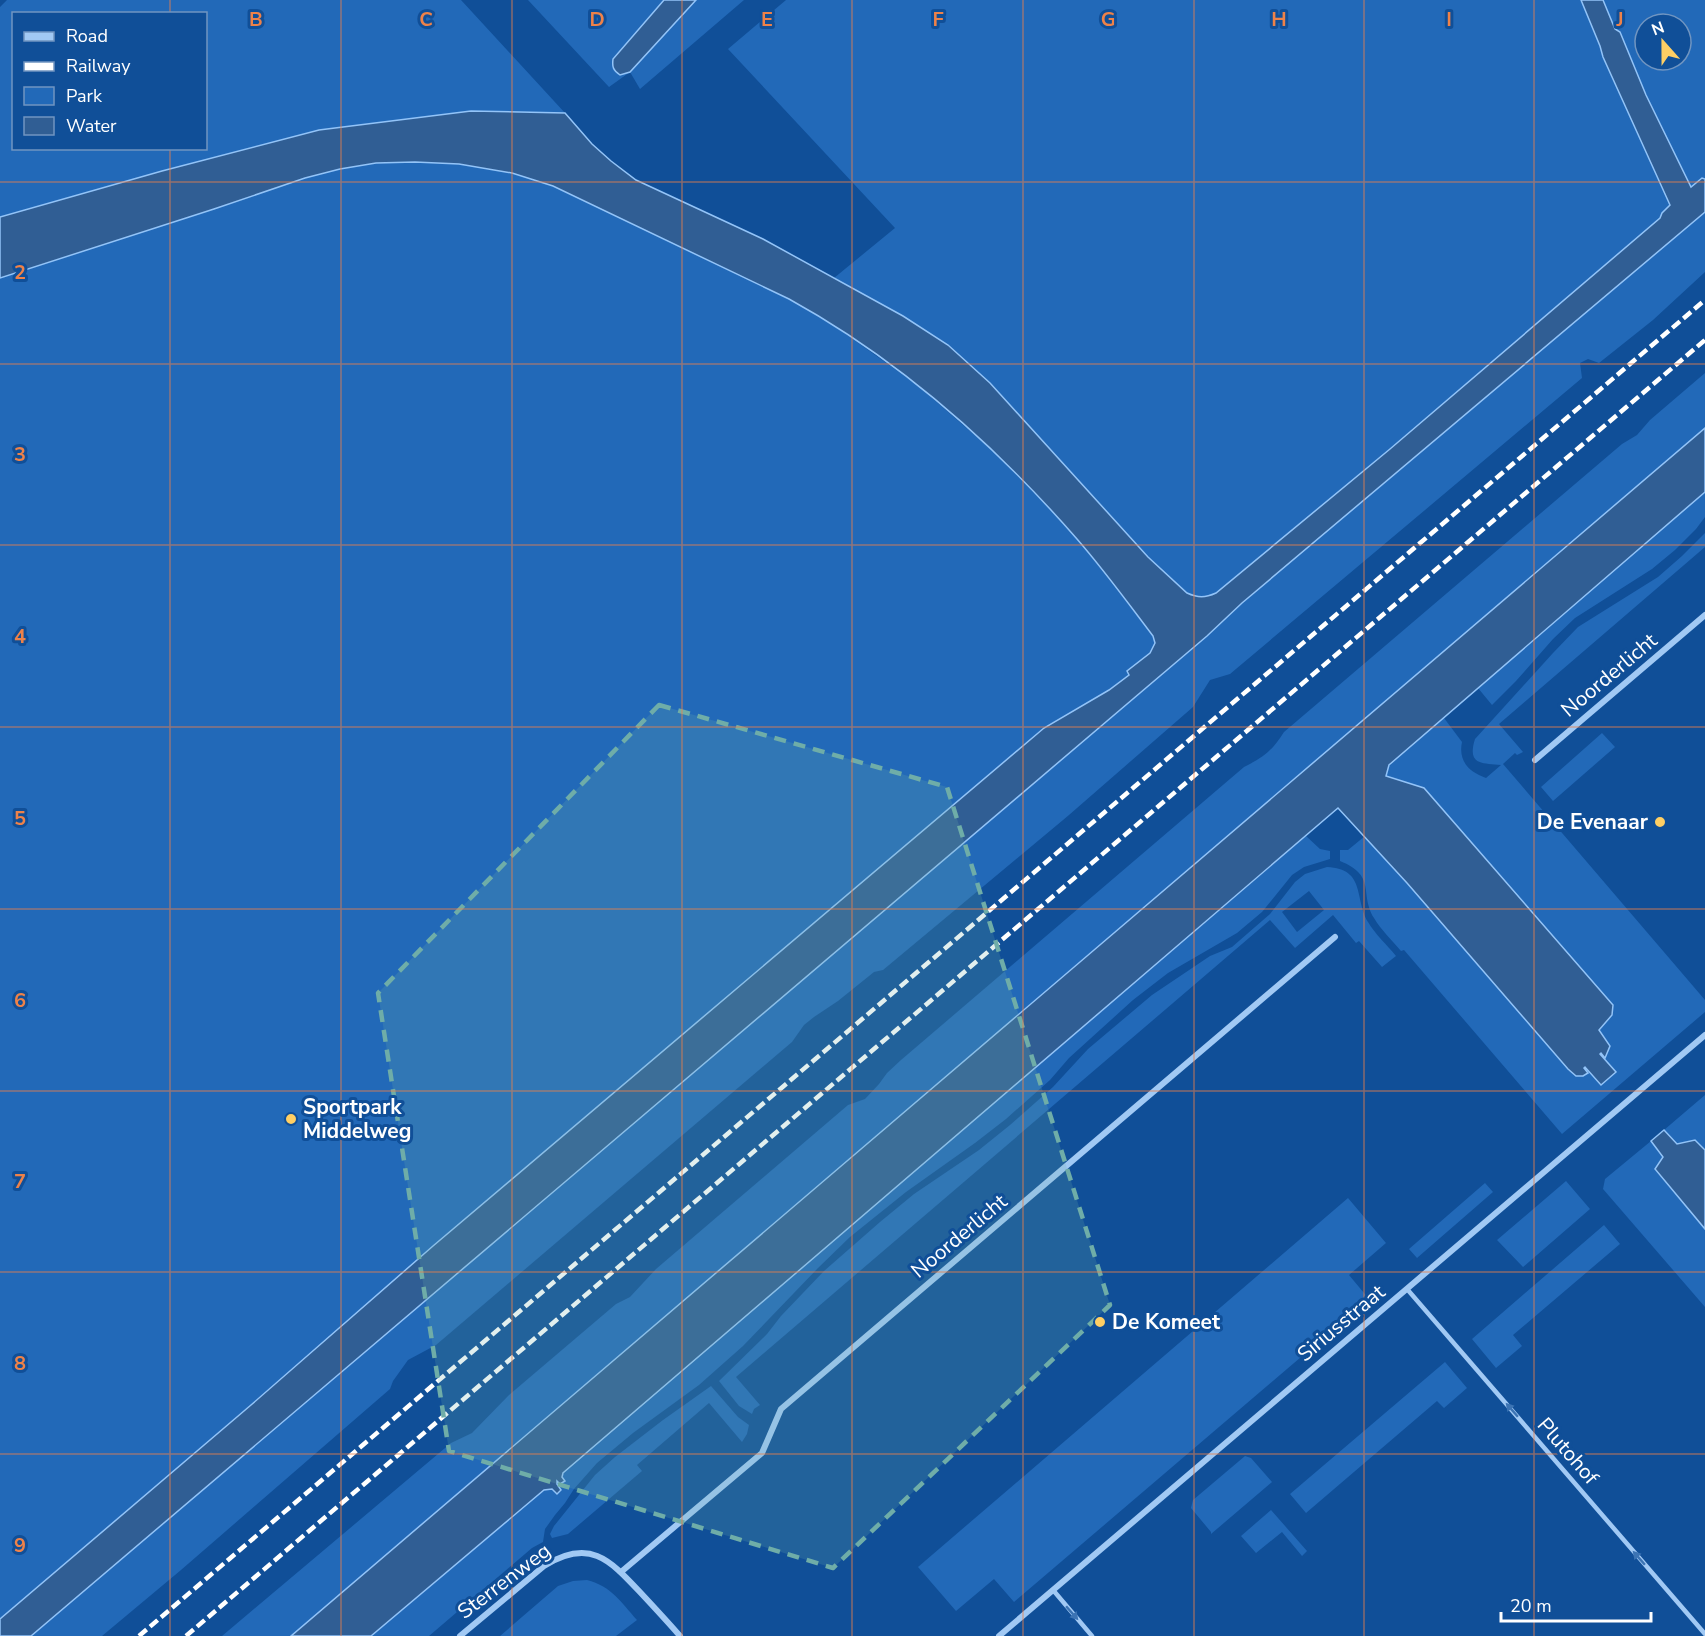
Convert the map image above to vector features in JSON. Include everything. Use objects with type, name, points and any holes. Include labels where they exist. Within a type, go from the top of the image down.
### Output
[{"type":"street","name":"Noorderlicht","points":[[1535,760],[1705,615]]},
{"type":"street","name":"Noorderlicht","points":[[621,1572],[762,1453],[781,1409],[1335,937]]},
{"type":"street","name":"Siriusstraat","points":[[999,1636],[1705,1035]]},
{"type":"street","name":"Sterrenweg","points":[[459,1636],[554,1560],[575,1554],[598,1556],[608,1561],[680,1636]]},
{"type":"lane","name":"Plutohof","points":[[1407,1289],[1705,1634]]},
{"type":"lane","points":[[1053,1590],[1092,1636]]},
{"type":"highlighted area","points":[[659,705],[947,787],[1110,1305],[833,1568],[449,1451],[378,993]]},
{"type":"green space","points":[[7,0],[461,0],[565,113],[471,111],[319,130],[0,217],[0,7]]},
{"type":"green space","points":[[528,0],[664,0],[613,59],[630,72],[609,87]]},
{"type":"green space","points":[[696,0],[744,0],[640,89],[630,72]]},
{"type":"green space","points":[[786,0],[1581,0],[1603,57],[1670,205],[1660,218],[1390,449],[1216,593],[1205,597],[1195,596],[1187,593],[1148,557],[990,383],[948,345],[903,316],[834,278],[895,228],[728,49]]},
{"type":"green space","points":[[1603,0],[1705,0],[1705,179],[1691,187],[1637,72],[1693,72],[1693,12],[1633,12],[1633,64],[1620,32],[1615,29]]},
{"type":"green space","name":"Sportpark Middelweg","points":[[376,163],[459,164],[512,173],[553,186],[692,251],[823,318],[916,384],[994,452],[1079,541],[1153,636],[1155,643],[1150,653],[1127,671],[1130,675],[1044,728],[457,1226],[0,1619],[0,278],[305,178]]},
{"type":"green space","points":[[1705,212],[1705,272],[1653,320],[1599,363],[1588,359],[1580,363],[1582,378],[1230,674],[1210,680],[1193,707],[1069,815],[883,970],[874,972],[804,1025],[792,1042],[436,1345],[408,1360],[390,1389],[102,1636],[31,1636],[1207,636],[1242,603]]},
{"type":"green space","points":[[1705,373],[1705,428],[291,1636],[222,1636],[451,1443],[472,1433],[509,1395],[616,1304],[630,1297],[656,1269],[848,1105],[865,1099],[901,1060],[1244,767],[1267,753],[1284,732],[1622,444],[1637,435],[1650,420]]},
{"type":"green space","points":[[1705,492],[1705,517],[1675,550],[1652,569],[1575,618],[1492,705],[1478,688]]},
{"type":"green space","points":[[1705,533],[1705,547],[1499,724],[1523,752],[1517,755],[1515,753],[1503,764],[1705,1000],[1705,1012],[1562,1134],[1404,950],[1401,951],[1380,927],[1370,909],[1363,879],[1359,873],[1340,861],[1340,850],[1348,850],[1365,836],[1407,883],[1601,1085],[1601,1053],[1605,1058],[1599,1030],[1612,1015],[1424,788],[1386,776],[1389,766],[1444,718],[1462,742],[1462,755],[1466,765],[1475,773],[1486,778],[1501,765],[1482,763],[1474,758],[1475,739],[1578,627],[1658,577]]},
{"type":"green space","points":[[1602,733],[1615,747],[1553,801],[1541,787]]},
{"type":"green space","points":[[1306,836],[1320,849],[1330,851],[1330,859],[1304,867],[1292,875],[1262,912],[1237,933],[1168,973],[1133,1000],[1006,1119],[906,1192],[850,1237],[743,1346],[699,1385],[633,1433],[597,1463],[574,1489],[545,1529],[543,1542],[532,1548],[429,1636],[371,1636],[544,1490],[552,1489],[557,1494],[557,1480],[565,1481],[563,1474]]},
{"type":"green space","points":[[1327,867],[1348,873],[1357,886],[1368,922],[1396,956],[1382,967],[1359,941],[1356,943],[1333,915],[1295,948],[1270,920],[736,1377],[760,1405],[754,1409],[752,1414],[739,1406],[719,1381],[767,1334],[824,1271],[914,1194],[979,1150],[1010,1125],[1053,1087],[1088,1049],[1152,995],[1210,956],[1232,947],[1270,914],[1295,882],[1305,874]],"holes":[[[1309,891],[1324,910],[1297,932],[1282,912]]]},
{"type":"green space","points":[[1705,1095],[1705,1150],[1695,1140],[1677,1144],[1664,1130]]},
{"type":"green space","points":[[1651,1141],[1663,1157],[1655,1170],[1705,1229],[1705,1307],[1603,1189],[1605,1179]]},
{"type":"green space","points":[[1566,1181],[1590,1209],[1523,1267],[1497,1240]]},
{"type":"green space","points":[[1485,1183],[1493,1192],[1417,1258],[1409,1249]]},
{"type":"green space","points":[[1348,1198],[1386,1243],[1349,1275],[1369,1299],[1014,1602],[994,1579],[956,1611],[918,1567]]},
{"type":"green space","points":[[1604,1225],[1620,1244],[1513,1335],[1522,1346],[1496,1368],[1472,1339]]},
{"type":"green space","points":[[1445,1362],[1467,1388],[1444,1408],[1437,1401],[1306,1513],[1290,1494]]},
{"type":"green space","points":[[711,1386],[738,1417],[749,1425],[742,1442],[709,1403],[637,1465],[642,1471],[568,1534],[552,1538],[550,1534],[554,1526],[595,1475],[663,1420]]},
{"type":"green space","points":[[1245,1456],[1251,1458],[1272,1482],[1211,1534],[1191,1508],[1193,1500]]},
{"type":"green space","points":[[1271,1510],[1307,1551],[1302,1556],[1282,1532],[1256,1553],[1241,1536]]},
{"type":"green space","points":[[587,1580],[603,1586],[637,1620],[616,1636],[500,1636],[558,1586],[573,1581]]},
{"type":"water","points":[[664,0],[696,0],[630,72],[620,75],[613,68],[613,59]]},
{"type":"water","points":[[1581,0],[1603,0],[1615,29],[1620,32],[1633,64],[1633,72],[1637,72],[1691,187],[1702,178],[1705,179],[1705,212],[1242,603],[1207,636],[31,1636],[0,1636],[0,1619],[433,1246],[1044,728],[1109,690],[1129,675],[1127,671],[1150,653],[1155,643],[1153,636],[1106,575],[1046,504],[979,438],[906,377],[829,323],[789,299],[553,186],[512,173],[459,164],[376,163],[305,178],[0,278],[0,217],[319,130],[471,111],[565,113],[592,144],[636,180],[763,239],[903,316],[948,345],[990,383],[1148,557],[1187,593],[1205,597],[1216,593],[1390,449],[1660,218],[1670,205]]},
{"type":"water","points":[[1705,428],[1705,492],[1389,765],[1386,776],[1424,788],[1613,1005],[1612,1015],[1599,1030],[1610,1046],[1605,1058],[1600,1054],[1616,1072],[1601,1085],[1585,1067],[1588,1073],[1583,1076],[1576,1076],[1568,1069],[1407,883],[1338,808],[563,1473],[562,1477],[565,1481],[560,1484],[557,1481],[561,1490],[557,1494],[552,1489],[544,1490],[371,1636],[291,1636]]},
{"type":"water","points":[[1664,1130],[1677,1144],[1695,1140],[1705,1150],[1705,1229],[1655,1169],[1663,1157],[1651,1141]]},
{"type":"railway","points":[[139,1636],[1705,300]]},
{"type":"railway","points":[[186,1636],[1705,340]]},
{"type":"place","name":"De Evenaar","points":[[1660,822]]},
{"type":"place","name":"Sportpark Middelweg","points":[[291,1119]]},
{"type":"place","name":"De Komeet","points":[[1100,1322]]}]
